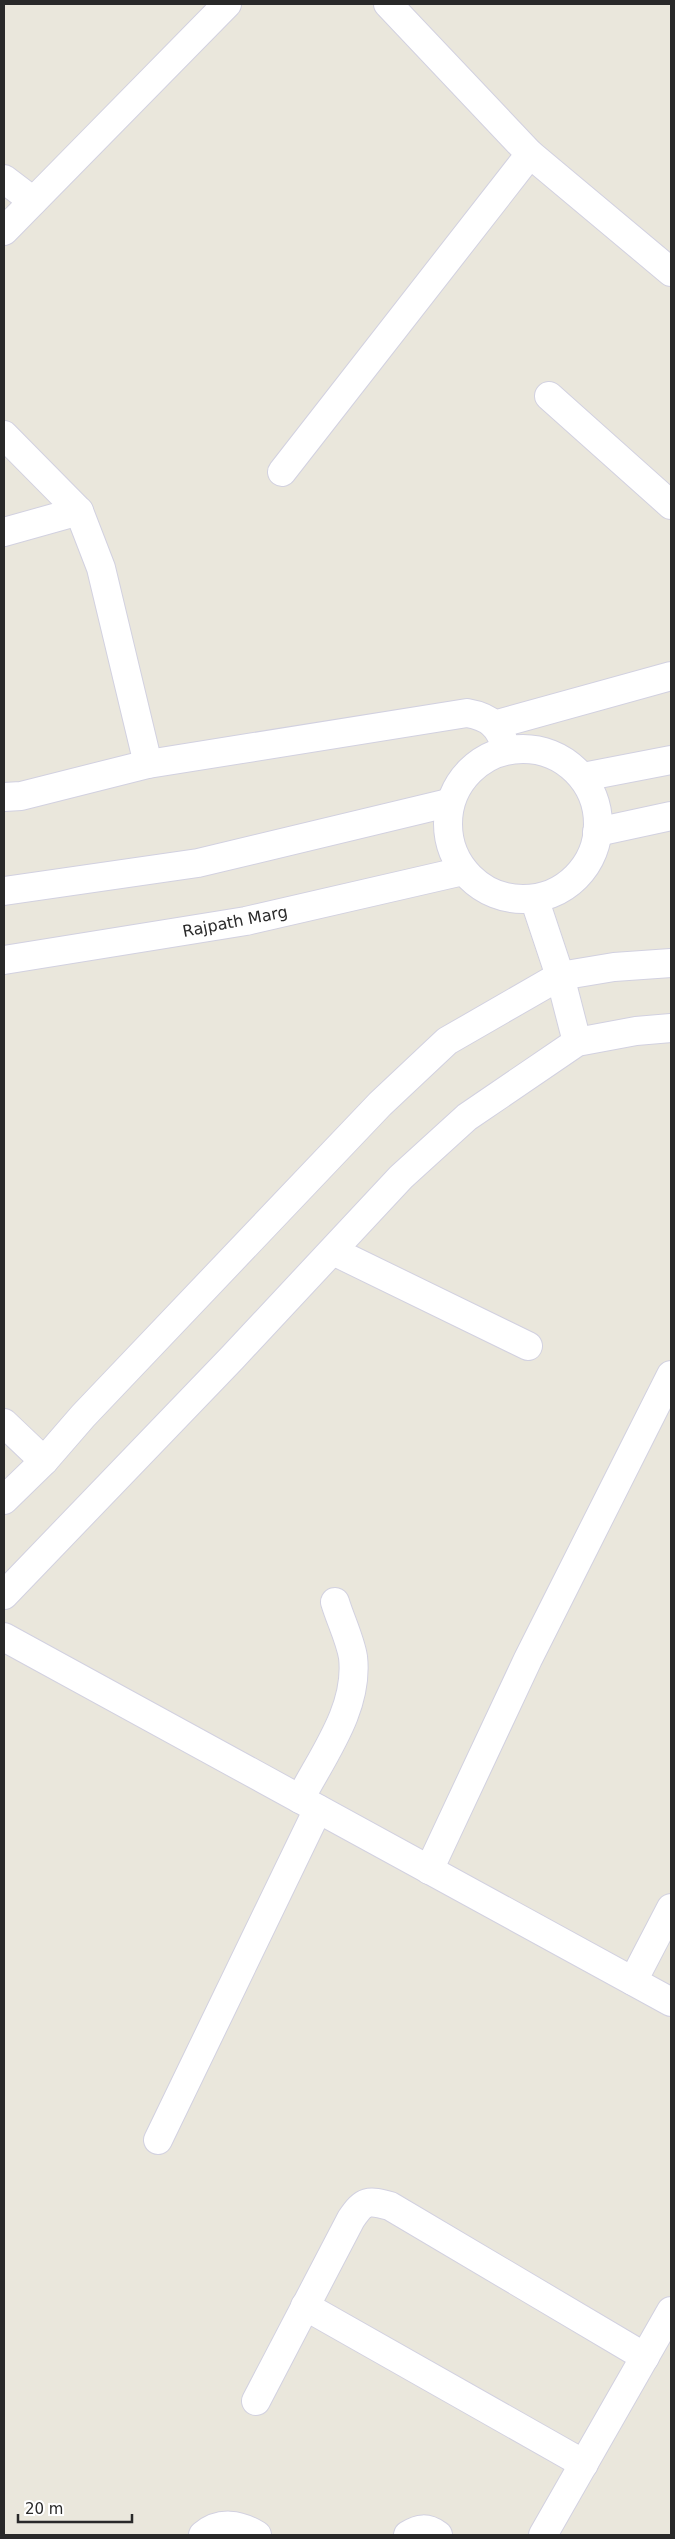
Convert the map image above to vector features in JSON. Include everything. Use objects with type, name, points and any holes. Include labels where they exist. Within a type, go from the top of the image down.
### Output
[{"type":"street","points":[[4,231],[227,4]]},
{"type":"street","points":[[388,4],[530,154],[671,272]]},
{"type":"street","points":[[282,472],[530,154]]},
{"type":"street","points":[[4,179],[33,201]]},
{"type":"street","points":[[549,396],[671,505]]},
{"type":"street","points":[[4,435],[78,512],[101,568],[148,764]]},
{"type":"street","points":[[4,532],[78,512]]},
{"type":"street","points":[[494,725],[671,676]]},
{"type":"street","points":[[4,797],[21,796],[148,764],[467,713],[484,716],[494,725],[506,749]]},
{"type":"street","points":[[506,749],[549,752],[584,777],[598,813],[596,850],[572,884],[535,901],[498,897],[467,877],[448,843],[448,804],[469,768],[506,749]]},
{"type":"street","points":[[584,777],[671,760]]},
{"type":"street","points":[[4,891],[198,863],[448,804]]},
{"type":"street","points":[[597,832],[671,816]]},
{"type":"street","name":"Rajpath Marg","points":[[4,960],[246,921],[463,870]]},
{"type":"street","points":[[535,901],[560,976],[577,1042]]},
{"type":"street","points":[[4,1500],[44,1461],[83,1416],[332,1153],[380,1104],[447,1041],[560,976],[614,967],[671,963]]},
{"type":"street","points":[[4,1595],[333,1251],[401,1177],[467,1117],[577,1042],[636,1031],[671,1028]]},
{"type":"street","points":[[333,1251],[528,1346]]},
{"type":"street","points":[[429,1870],[528,1659],[671,1375]]},
{"type":"street","points":[[4,1423],[44,1461]]},
{"type":"street","points":[[158,2140],[309,1804],[347,1710],[354,1680],[353,1655],[334,1602]]},
{"type":"street","points":[[4,1637],[671,2002]]},
{"type":"street","points":[[633,1981],[671,1908]]},
{"type":"street","points":[[256,2401],[351,2219],[361,2205],[373,2201],[390,2206],[645,2357]]},
{"type":"street","points":[[305,2306],[584,2464]]},
{"type":"street","points":[[543,2535],[671,2311]]},
{"type":"street","points":[[204,2535],[212,2528],[227,2525],[246,2528],[257,2535]]},
{"type":"street","points":[[408,2535],[418,2529],[430,2529],[438,2535]]}]
